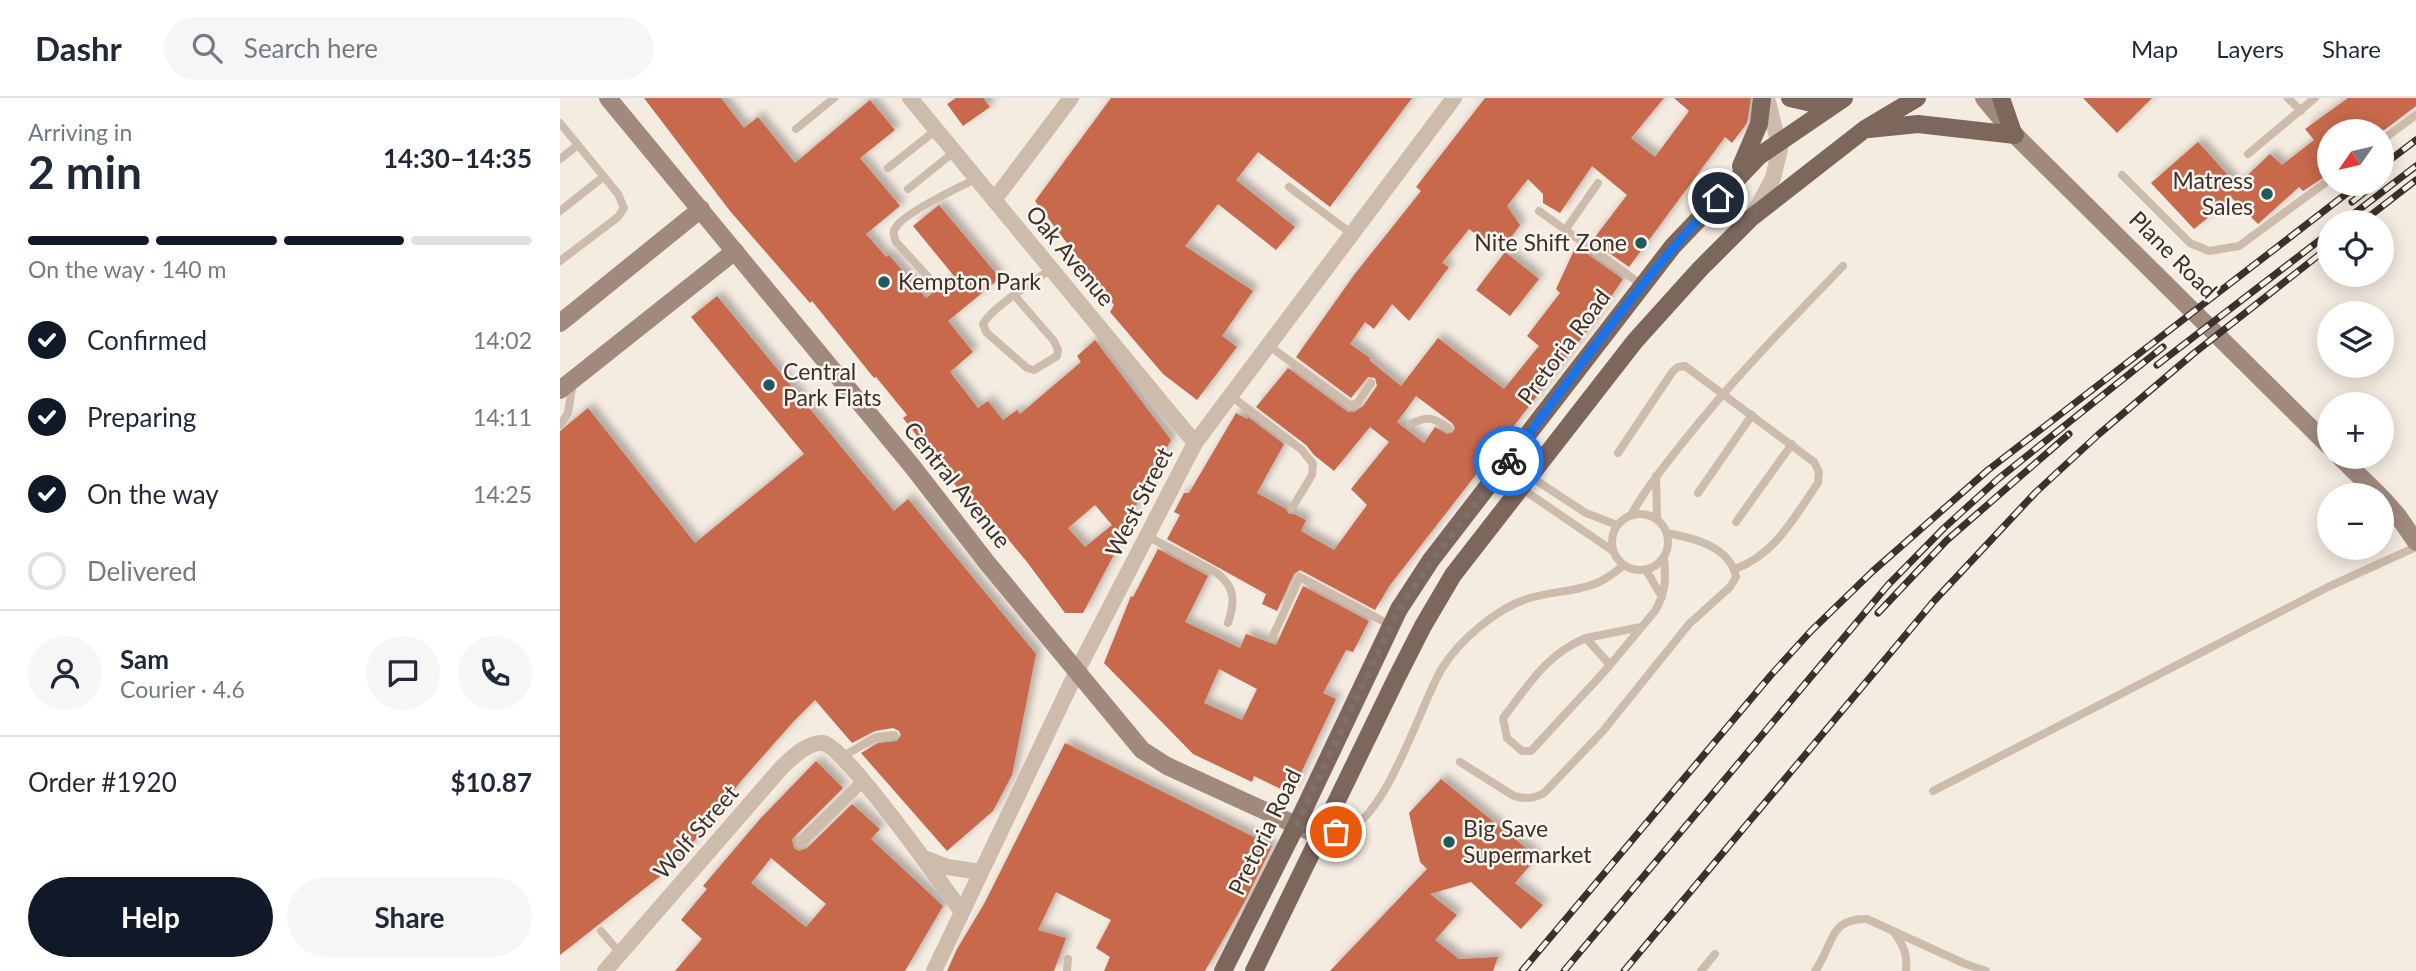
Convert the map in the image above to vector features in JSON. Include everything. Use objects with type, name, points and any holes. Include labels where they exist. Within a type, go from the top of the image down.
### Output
[{"type":"main road","name":"Central Avenue","points":[[608,98],[1145,753],[1296,826],[1322,832]]},
{"type":"main road","points":[[1733,181],[1756,137],[1762,112],[1762,98]]},
{"type":"main road","points":[[1790,98],[1837,102]]},
{"type":"main road","points":[[1254,971],[1423,626],[1453,576],[1635,341],[1700,269],[1751,218],[1866,129],[1917,98]]},
{"type":"main road","name":"Plane Road","points":[[1984,98],[2014,134],[2317,434]]},
{"type":"main road","points":[[1866,129],[1918,124],[2014,134],[2001,98]]},
{"type":"main road","name":"Pretoria Road","points":[[1223,971],[1296,826],[1399,609],[1432,560],[1500,466],[1673,246],[1759,156],[1837,102]]},
{"type":"main road","points":[[560,323],[701,209]]},
{"type":"main road","points":[[567,384],[735,251]]},
{"type":"main road","points":[[2352,469],[2366,483]]},
{"type":"main road","points":[[2394,512],[2416,545]]},
{"type":"street","name":"Oak Avenue","points":[[910,98],[1195,443]]},
{"type":"street","points":[[994,200],[1071,98]]},
{"type":"street","name":"West Street","points":[[934,971],[1077,671],[1195,443],[1454,98]]},
{"type":"street","points":[[1751,218],[1773,177],[1779,157],[1779,141],[1767,98]]},
{"type":"street","name":"Wolf Street","points":[[605,971],[792,758],[815,744],[824,743],[837,752]]},
{"type":"street","points":[[837,752],[924,858],[962,912]]},
{"type":"street","points":[[801,842],[863,781]]},
{"type":"street","points":[[924,858],[947,867],[981,872]]},
{"type":"lane","points":[[796,129],[834,98]]},
{"type":"lane","points":[[2288,98],[2301,111]]},
{"type":"lane","points":[[2248,155],[2312,99]]},
{"type":"lane","points":[[2394,131],[2416,115]]},
{"type":"lane","points":[[560,123],[623,203],[622,213],[560,261]]},
{"type":"lane","points":[[888,168],[936,130]]},
{"type":"lane","points":[[560,159],[578,145]]},
{"type":"lane","points":[[908,189],[954,152]]},
{"type":"lane","points":[[2122,175],[2190,243],[2209,251],[2239,246],[2317,189]]},
{"type":"lane","points":[[560,211],[603,177]]},
{"type":"lane","points":[[931,279],[897,242],[893,235],[894,229],[900,222],[939,197],[976,179]]},
{"type":"lane","points":[[1566,229],[1598,183]]},
{"type":"lane","points":[[1289,187],[1352,234]]},
{"type":"lane","points":[[1539,211],[1642,285]]},
{"type":"lane","points":[[1613,551],[1612,542],[1617,526],[1631,515],[1656,476],[1762,349],[1843,266]]},
{"type":"lane","points":[[1016,296],[1054,341],[1058,350],[1056,356],[1034,370],[1027,369],[986,331],[983,324],[987,318],[1051,269]]},
{"type":"lane","points":[[1268,345],[1351,406],[1358,402],[1371,383]]},
{"type":"lane","points":[[1618,453],[1673,371],[1685,366],[1814,462],[1819,472],[1818,482],[1767,553],[1751,564],[1735,569]]},
{"type":"lane","points":[[560,425],[568,413],[567,384]]},
{"type":"lane","points":[[1231,396],[1302,450],[1313,464],[1311,475],[1292,508]]},
{"type":"lane","points":[[1698,493],[1752,415]]},
{"type":"lane","points":[[1410,424],[1432,418],[1448,428]]},
{"type":"lane","points":[[1736,522],[1792,444]]},
{"type":"lane","points":[[1500,466],[1527,483],[1617,526]]},
{"type":"lane","points":[[1500,466],[1527,483],[1613,551],[1624,565],[1632,569],[1646,570],[1658,565],[1668,550],[1667,533],[1657,519],[1656,476]]},
{"type":"lane","points":[[1631,515],[1640,513],[1657,519]]},
{"type":"lane","points":[[1460,762],[1514,796],[1531,798],[1544,793],[1603,731],[1689,624],[1730,587],[1736,577],[1735,569],[1724,555],[1709,545],[1697,539],[1667,533]]},
{"type":"lane","points":[[1147,536],[1226,580],[1233,592],[1234,606],[1228,623]]},
{"type":"lane","points":[[1933,791],[2328,587],[2416,545]]},
{"type":"lane","points":[[1641,627],[1586,638],[1560,650],[1503,718],[1507,738],[1522,751],[1531,751],[1610,665],[1655,611],[1667,581],[1664,558]]},
{"type":"lane","points":[[1322,832],[1346,831],[1367,817],[1407,748],[1441,670],[1461,646],[1483,626],[1510,605],[1533,597],[1591,585],[1624,565]]},
{"type":"lane","points":[[1646,570],[1662,597]]},
{"type":"lane","points":[[1272,638],[1300,577],[1392,626]]},
{"type":"lane","points":[[1586,638],[1610,665]]},
{"type":"lane","points":[[837,752],[876,737],[894,735]]},
{"type":"lane","points":[[1815,971],[1842,923],[1851,919],[1867,919],[1986,971]]},
{"type":"lane","points":[[1892,929],[1903,943],[1906,971]]},
{"type":"lane","points":[[601,931],[621,954]]},
{"type":"lane","points":[[1701,971],[1715,954]]},
{"type":"lane","points":[[1067,971],[1068,959]]},
{"type":"building","points":[[644,98],[721,98],[744,128],[758,117],[795,163],[870,100],[895,130],[860,158],[900,206],[866,234],[886,257],[889,255],[926,298],[954,276],[913,226],[939,205],[1000,278],[948,321],[973,352],[950,372],[978,408],[988,401],[1003,420],[1017,410],[1020,414],[1081,362],[1077,356],[1095,340],[1171,440],[1115,545],[1118,547],[1083,613],[1065,613],[983,509],[977,513],[903,418],[907,415],[876,377],[874,378],[812,301],[810,303],[730,211]],"holes":[[[1095,505],[1112,525],[1085,547],[1068,528]]]},
{"type":"building","points":[[956,98],[983,98],[990,107],[963,126],[947,104]]},
{"type":"building","points":[[1111,98],[1412,98],[1330,207],[1258,152],[1236,180],[1295,227],[1276,250],[1218,204],[1185,246],[1253,291],[1222,336],[1237,347],[1197,400],[1163,374],[1110,312],[1114,305],[1035,201]]},
{"type":"building","points":[[1485,98],[1664,98],[1631,138],[1655,157],[1689,111],[1674,98],[1751,98],[1747,123],[1732,143],[1725,137],[1629,267],[1592,241],[1627,195],[1592,166],[1560,213],[1543,203],[1543,194],[1528,179],[1507,206],[1520,225],[1500,253],[1469,229],[1442,263],[1449,267],[1409,321],[1392,304],[1374,329],[1365,322],[1350,344],[1401,386],[1438,338],[1504,389],[1539,346],[1527,336],[1560,293],[1556,289],[1576,246],[1623,279],[1594,322],[1493,453],[1487,452],[1483,455],[1485,463],[1390,585],[1375,610],[1300,570],[1294,574],[1277,611],[1262,604],[1266,594],[1167,539],[1180,515],[1174,512],[1184,493],[1189,493],[1236,413],[1247,419],[1248,417],[1284,444],[1257,493],[1286,509],[1289,514],[1306,520],[1301,531],[1334,550],[1367,505],[1351,489],[1389,442],[1370,427],[1334,471],[1306,445],[1256,407],[1288,368],[1348,412],[1354,412],[1363,406],[1377,386],[1375,378],[1368,377],[1351,398],[1296,357],[1354,275],[1421,191],[1416,187]],"holes":[[[1416,396],[1455,428],[1453,432],[1447,434],[1435,427],[1424,443],[1397,422]]]},
{"type":"building","points":[[2083,98],[2152,98],[2117,133]]},
{"type":"building","points":[[2348,98],[2416,98],[2416,106],[2394,123],[2394,119],[2319,119]]},
{"type":"building","points":[[2317,120],[2317,182],[2303,191],[2299,187],[2258,224],[2232,198],[2194,229],[2151,183],[2198,142],[2237,185],[2270,154],[2282,165],[2314,140],[2305,129]]},
{"type":"building","points":[[1505,252],[1539,279],[1510,316],[1476,290]]},
{"type":"building","points":[[717,296],[894,511],[908,499],[1036,654],[1012,775],[993,811],[947,851],[861,753],[878,743],[897,741],[901,735],[899,731],[893,728],[875,731],[852,743],[815,700],[741,781],[677,863],[560,955],[560,431],[588,408],[695,543],[804,454],[691,317]]},
{"type":"building","points":[[1158,549],[1208,576],[1185,622],[1240,648],[1246,634],[1276,645],[1303,586],[1369,621],[1353,652],[1346,650],[1323,693],[1336,699],[1291,794],[1254,776],[1252,782],[1193,754],[1104,663],[1131,596],[1133,597]],"holes":[[[1219,669],[1257,689],[1242,720],[1204,703]]]},
{"type":"building","points":[[1065,743],[1272,846],[1244,903],[1205,971],[1104,971],[1110,957],[1096,948],[1111,920],[1056,892],[1038,930],[1066,938],[1054,971],[947,971]]},
{"type":"building","points":[[816,761],[843,788],[795,836],[792,840],[794,848],[799,851],[807,848],[852,804],[880,829],[871,839],[943,906],[905,971],[675,971],[702,939],[681,920],[707,889],[703,886],[760,819]],"holes":[[[771,858],[826,904],[806,927],[751,883]]]},
{"type":"building","points":[[1441,779],[1537,857],[1515,883],[1543,905],[1521,929],[1471,882],[1430,894],[1457,915],[1435,940],[1459,959],[1498,957],[1493,971],[1330,971],[1427,869],[1420,862],[1409,813]]},
{"type":"railway","points":[[2394,157],[2416,140]]},
{"type":"railway","points":[[2359,210],[2416,166]]},
{"type":"railway","points":[[2377,210],[2416,180]]},
{"type":"railway","points":[[1522,971],[1771,675],[1811,631],[1873,571],[1988,470],[2343,196]]},
{"type":"railway","points":[[2352,202],[2360,196]]},
{"type":"railway","points":[[2157,365],[2317,242]]},
{"type":"railway","points":[[1624,971],[1934,601],[2036,492],[2193,354],[2317,256]]},
{"type":"railway","points":[[1564,971],[1888,585],[1944,528],[1998,479],[2163,347]]},
{"type":"railway","points":[[1878,613],[1947,540],[2069,434]]},
{"type":"way so far","points":[[1336,832],[1323,829],[1320,836],[1296,826],[1399,609],[1432,560],[1509,461]]},
{"type":"place","name":"Matress Sales","points":[[2267,194]]},
{"type":"place","name":"Nite Shift Zone","points":[[1641,243]]},
{"type":"place","name":"Kempton Park","points":[[884,282]]},
{"type":"place","name":"Central Park Flats","points":[[769,385]]},
{"type":"place","name":"Big Save Supermarket","points":[[1449,842]]},
{"type":"route","points":[[1509,461],[1642,285],[1673,246],[1718,198]]}]
